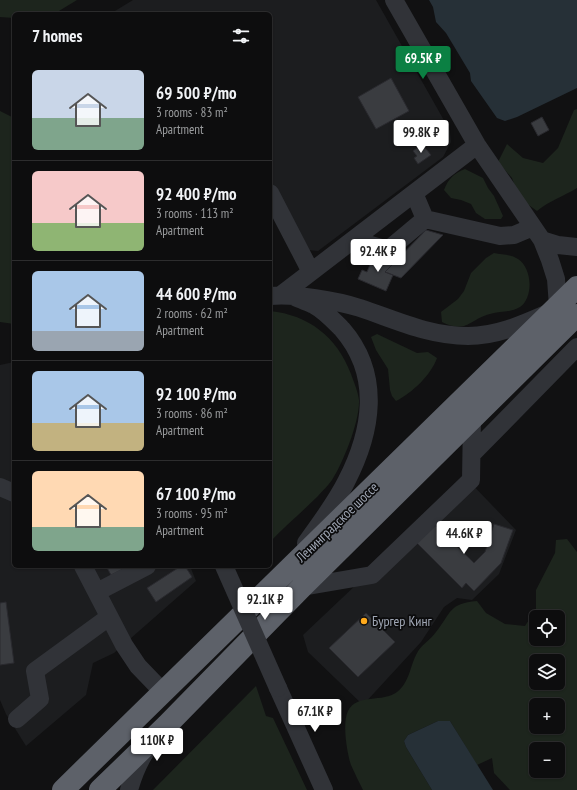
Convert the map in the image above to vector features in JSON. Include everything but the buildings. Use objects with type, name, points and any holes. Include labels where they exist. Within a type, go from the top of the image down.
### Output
[{"type":"highway","name":"Ленинградское шоссе","points":[[100,790],[167,725],[302,587],[472,419],[562,311],[577,287]]},
{"type":"highway","name":"Ленинградское шоссе","points":[[63,790],[284,574],[562,311]]},
{"type":"street","points":[[282,296],[340,303],[416,328],[451,336],[485,335],[506,330],[562,311],[556,279],[550,260],[538,234],[477,145],[394,0]]},
{"type":"street","points":[[282,296],[311,272],[477,145]]},
{"type":"street","points":[[414,193],[425,219]]},
{"type":"street","points":[[272,197],[311,272]]},
{"type":"street","points":[[425,219],[500,236],[538,234],[558,245],[577,247]]},
{"type":"street","points":[[353,240],[388,250],[425,219]]},
{"type":"street","points":[[282,296],[314,305],[332,318],[352,341],[361,358],[369,394],[365,433],[346,483],[284,574]]},
{"type":"street","points":[[472,454],[577,347]]},
{"type":"street","points":[[302,587],[372,575],[471,480],[472,419]]},
{"type":"street","points":[[0,487],[12,492]]},
{"type":"street","points":[[84,568],[124,645],[138,666],[163,692]]},
{"type":"street","points":[[96,592],[143,568]]},
{"type":"street","points":[[225,568],[324,790]]},
{"type":"street","points":[[17,719],[40,699],[35,670],[109,617]]},
{"type":"street","points":[[129,790],[132,777],[139,762],[150,745],[167,725]]},
{"type":"shaded area","points":[[0,0],[77,0],[57,12],[12,12],[12,18],[0,17]]},
{"type":"shaded area","points":[[133,0],[376,0],[450,131],[451,142],[443,157],[318,251],[308,250],[272,185],[272,12],[113,12]]},
{"type":"shaded area","points":[[429,0],[577,0],[577,88],[517,117],[505,121],[497,118],[471,81],[470,73],[446,33],[436,22],[433,7]]},
{"type":"shaded area","points":[[577,109],[577,188],[546,204],[537,211],[519,198],[512,178],[498,162],[507,144],[523,158],[543,163],[558,148],[574,110]]},
{"type":"shaded area","points":[[0,111],[12,117],[12,324],[0,322]]},
{"type":"shaded area","points":[[465,169],[483,178],[494,196],[503,216],[501,219],[485,219],[476,213],[471,204],[451,198],[444,190],[452,177]]},
{"type":"shaded area","points":[[494,253],[515,257],[523,263],[530,283],[528,297],[525,302],[516,309],[490,314],[467,325],[457,327],[442,322],[441,312],[458,299],[464,291],[471,273],[486,258]]},
{"type":"shaded area","points":[[272,311],[297,317],[320,330],[330,339],[345,361],[356,387],[359,400],[357,419],[350,442],[332,480],[318,496],[272,540]]},
{"type":"shaded area","points":[[377,334],[417,353],[428,352],[437,358],[426,377],[402,398],[396,401],[390,390],[388,369],[376,350],[371,337]]},
{"type":"shaded area","points":[[12,362],[12,568],[191,568],[196,581],[114,653],[93,663],[86,695],[26,746],[6,714],[0,700],[0,365]]},
{"type":"shaded area","points":[[463,475],[516,530],[499,574],[472,600],[457,598],[444,607],[421,642],[363,705],[308,652],[303,635],[377,565]]},
{"type":"shaded area","points":[[567,539],[577,552],[577,790],[510,790],[494,773],[492,758],[477,765],[450,721],[438,721],[408,735],[404,741],[406,747],[432,790],[363,790],[351,765],[348,753],[345,723],[348,711],[352,705],[357,702],[385,697],[397,692],[407,680],[418,651],[434,635],[452,610],[456,607],[468,602],[477,601],[486,613],[505,624],[525,626],[529,620],[529,646],[565,646],[565,610],[535,610],[536,590],[555,553],[556,540]]},
{"type":"shaded area","points":[[256,686],[266,716],[273,718],[307,790],[153,790]]},
{"type":"shaded area","points":[[438,721],[450,721],[493,790],[432,790],[406,747],[404,741],[408,735]]},
{"type":"place","name":"Бургер Кинг","points":[[364,621]]}]
